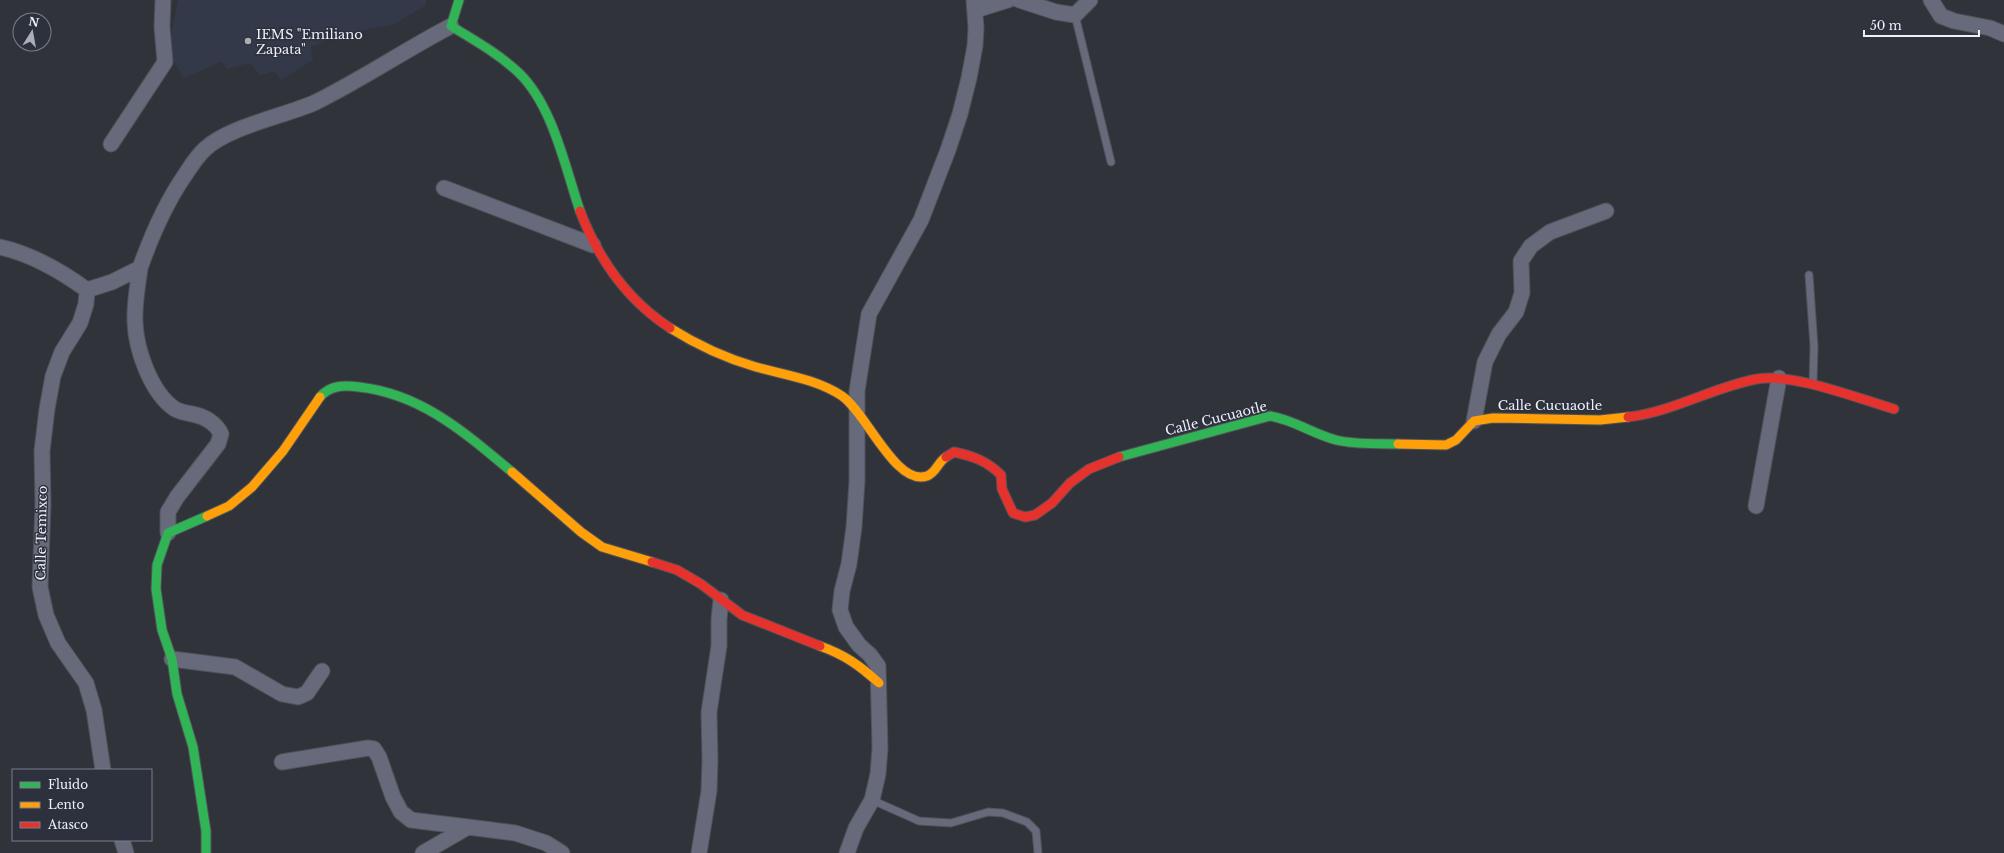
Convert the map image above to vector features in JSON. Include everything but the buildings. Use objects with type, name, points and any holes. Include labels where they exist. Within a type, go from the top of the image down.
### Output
[{"type":"street","points":[[111,144],[165,62],[162,28],[163,0]]},
{"type":"street","points":[[206,853],[206,831],[193,747],[177,694],[172,659],[162,630],[156,589],[157,565],[168,533],[168,512],[177,497],[218,444],[221,434],[216,424],[194,414],[175,409],[165,400],[146,369],[139,348],[135,322],[140,268],[149,240],[166,206],[193,163],[205,148],[218,140],[237,132],[313,103],[451,26],[459,0]]},
{"type":"street","points":[[847,853],[856,828],[872,800],[880,748],[878,666],[870,655],[859,645],[846,627],[840,610],[849,564],[854,527],[857,482],[857,391],[869,314],[921,220],[948,150],[969,78],[975,46],[975,5],[1008,0]]},
{"type":"street","points":[[1019,0],[1056,12],[1075,15],[1090,0]]},
{"type":"street","points":[[1931,0],[1941,16],[1954,21],[1990,28],[2004,34]]},
{"type":"street","points":[[451,26],[492,51],[521,75],[541,102],[549,116],[580,211],[594,244],[622,285],[650,312],[696,345],[757,367],[808,379],[843,397],[858,410]]},
{"type":"street","points":[[444,188],[594,244]]},
{"type":"street","points":[[1474,421],[1485,362],[1499,334],[1516,312],[1522,293],[1522,261],[1531,246],[1550,232],[1606,211]]},
{"type":"street","points":[[0,247],[44,263],[68,276],[88,290],[112,282],[140,268]]},
{"type":"street","name":"Calle Temixco","points":[[88,290],[86,304],[80,323],[62,352],[53,376],[47,409],[42,451],[43,504],[40,587],[46,614],[58,643],[86,683],[94,710],[103,769]]},
{"type":"street","points":[[1756,506],[1779,378]]},
{"type":"street","name":"Calle Cucuaotle","points":[[858,410],[897,465],[908,475],[924,477],[932,473],[943,459],[954,452],[974,456],[988,462],[1001,475],[1002,489],[1013,512],[1025,517],[1035,515],[1052,503],[1070,483],[1090,469],[1129,453],[1248,420],[1270,416],[1293,420],[1330,439],[1344,442],[1432,446],[1446,445],[1456,440],[1474,421],[1493,418],[1531,420],[1600,420],[1635,416],[1661,410],[1729,386],[1758,379],[1779,378],[1813,385],[1894,409]]},
{"type":"street","points":[[168,533],[229,506],[252,487],[282,451],[314,404],[326,390],[345,385],[379,389],[416,402],[457,427],[528,485],[581,532],[602,547],[677,570],[701,584],[742,615],[759,623],[840,653],[858,664],[879,683]]},
{"type":"street","points":[[699,853],[709,791],[709,712],[720,646],[719,619],[721,600]]},
{"type":"street","points":[[172,659],[235,668],[282,694],[298,697],[307,692],[322,671]]},
{"type":"street","points":[[282,762],[368,748],[374,749],[393,797],[401,812],[411,820],[515,833],[546,843],[562,853]]},
{"type":"street","points":[[423,853],[468,827]]},
{"type":"street","points":[[122,841],[126,853]]},
{"type":"lane","points":[[1075,15],[1111,162]]},
{"type":"lane","points":[[1810,275],[1814,346],[1813,385]]},
{"type":"lane","points":[[872,800],[919,821],[951,823],[988,812],[1003,813],[1027,822],[1036,831],[1038,853]]},
{"type":"shaded area","name":"IEMS \"Emiliano Zapata\"","points":[[178,0],[426,0],[426,5],[395,24],[339,35],[311,47],[313,60],[281,80],[274,71],[260,75],[250,63],[227,69],[222,61],[184,78],[168,52]]},
{"type":"traffic: fast","points":[[459,0],[451,26],[511,66],[531,87],[541,102],[557,138],[580,211]]},
{"type":"traffic: fast","points":[[320,397],[328,390],[333,388],[348,386],[382,391],[403,398],[423,407],[460,430],[512,472]]},
{"type":"traffic: fast","points":[[1119,457],[1270,416],[1343,442],[1398,444]]},
{"type":"traffic: fast","points":[[206,853],[206,831],[193,747],[177,694],[172,659],[162,630],[156,589],[157,565],[168,533],[207,516]]},
{"type":"traffic: slow","points":[[670,328],[690,340],[722,355],[756,367],[811,381],[842,396],[851,404],[893,460],[904,470],[915,476],[930,475],[946,457]]},
{"type":"traffic: slow","points":[[207,516],[229,506],[252,487],[283,451],[320,397]]},
{"type":"traffic: slow","points":[[1398,444],[1446,445],[1456,440],[1474,421],[1493,418],[1600,420],[1628,417]]},
{"type":"traffic: slow","points":[[512,472],[581,532],[602,547],[652,562]]},
{"type":"traffic: slow","points":[[820,646],[851,661],[879,683]]},
{"type":"traffic: jam","points":[[580,211],[596,245],[616,277],[640,305],[670,328]]},
{"type":"traffic: jam","points":[[1628,417],[1661,410],[1741,383],[1757,379],[1772,378],[1807,383],[1894,409]]},
{"type":"traffic: jam","points":[[946,457],[954,452],[967,455],[974,457],[996,470],[1001,475],[1002,489],[1013,513],[1025,517],[1035,515],[1052,503],[1070,483],[1089,469],[1119,457]]},
{"type":"traffic: jam","points":[[652,562],[677,570],[701,584],[742,615],[820,646]]},
{"type":"place","name":"IEMS \"Emiliano Zapata\"","points":[[248,41]]}]
